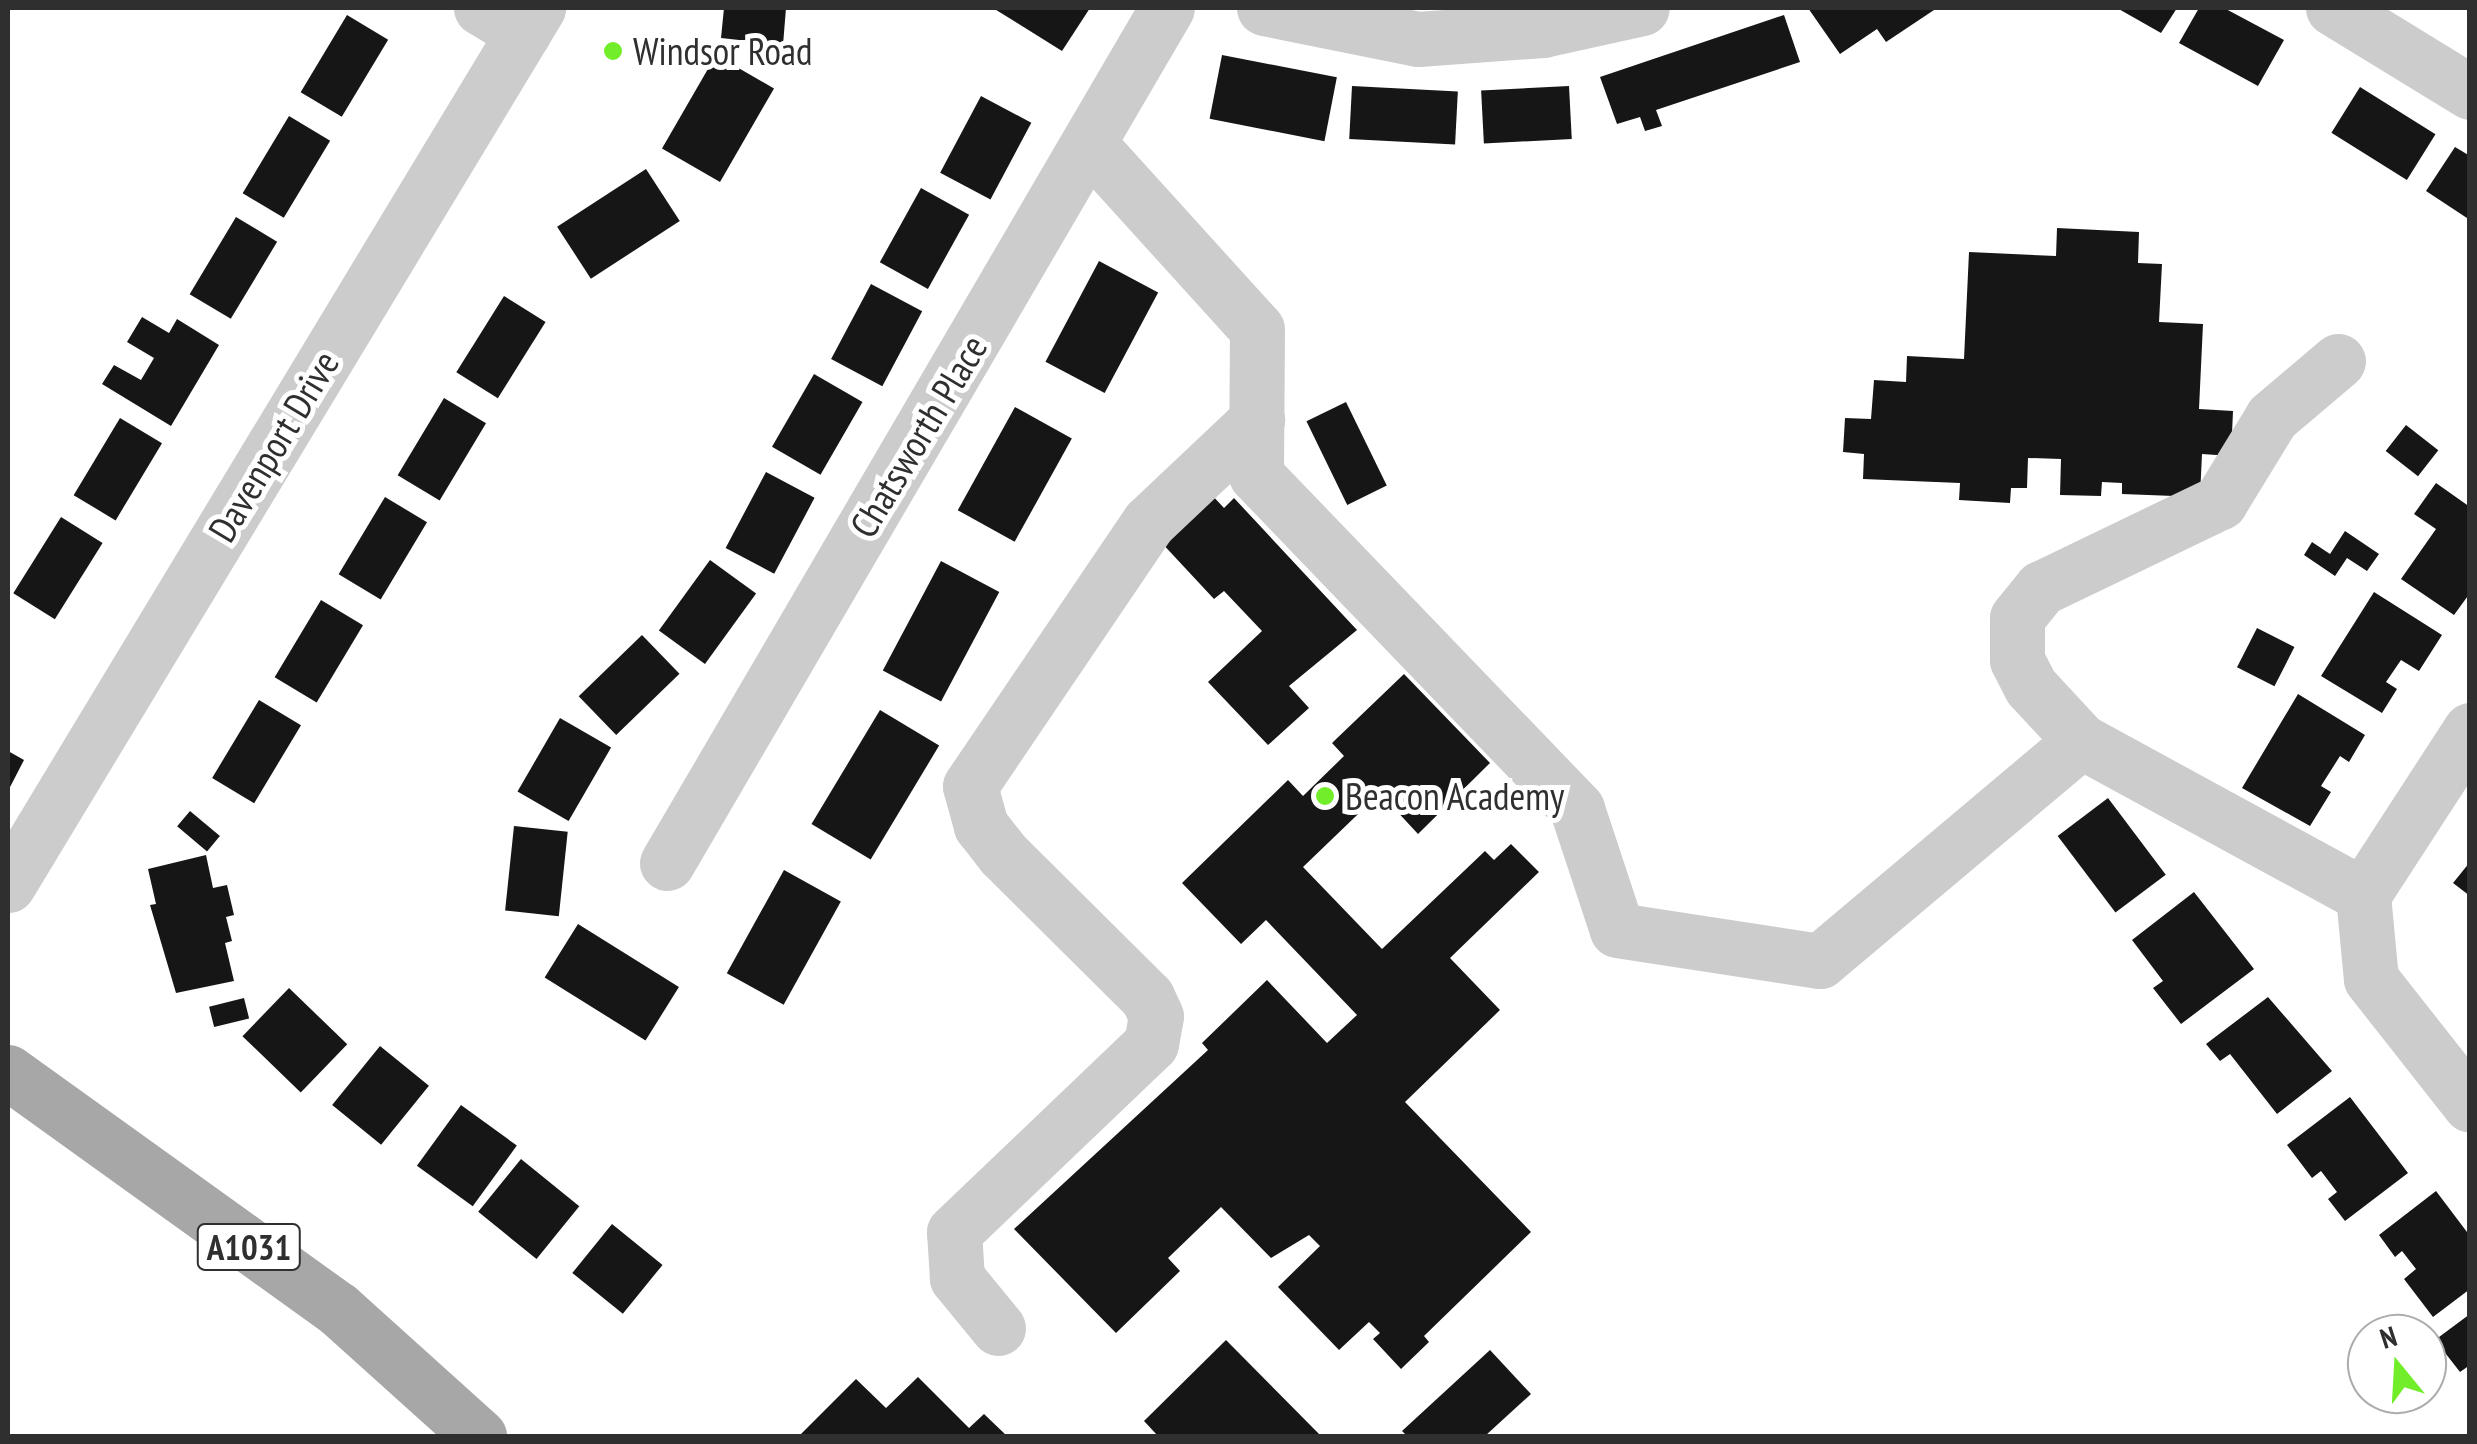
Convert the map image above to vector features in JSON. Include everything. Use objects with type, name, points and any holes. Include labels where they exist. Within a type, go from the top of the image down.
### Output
[{"type":"main road","name":"A1031","points":[[8,1072],[338,1309],[479,1436]]},
{"type":"street","name":"Chatsworth Place","points":[[667,863],[1167,8]]},
{"type":"street","points":[[1264,8],[1418,39],[1543,30],[1642,8]]},
{"type":"street","points":[[2361,14],[2470,92]]},
{"type":"street","name":"Davenport Drive","points":[[8,884],[514,16]]},
{"type":"street","points":[[1090,145],[1257,329],[1256,475],[1577,808],[1616,930],[1820,961],[2081,741]]},
{"type":"street","points":[[2338,361],[2272,417],[2220,502],[2041,588],[2017,618],[2017,660],[2030,687],[2081,741],[2363,895]]},
{"type":"street","points":[[998,1328],[956,1278],[954,1232],[1140,1055],[1150,1044],[1156,1016],[1147,997],[1003,854],[981,826],[970,786],[1149,522],[1256,420]]},
{"type":"street","points":[[2470,730],[2363,895],[2371,979],[2470,1105]]},
{"type":"building","points":[[724,8],[786,8],[783,45],[721,38]]},
{"type":"building","points":[[993,8],[1090,8],[1062,51]]},
{"type":"building","points":[[1808,8],[1937,8],[1886,42],[1877,29],[1840,54]]},
{"type":"building","points":[[2117,8],[2177,8],[2161,33]]},
{"type":"building","points":[[2199,8],[2224,8],[2284,40],[2258,86],[2179,43]]},
{"type":"building","points":[[347,15],[388,40],[342,117],[301,92]]},
{"type":"building","points":[[1784,15],[1800,62],[1656,110],[1662,126],[1645,131],[1640,117],[1617,124],[1600,77]]},
{"type":"building","points":[[716,55],[774,88],[720,182],[662,149]]},
{"type":"building","points":[[1222,55],[1337,77],[1324,141],[1210,119]]},
{"type":"building","points":[[1352,86],[1458,92],[1455,144],[1349,139]]},
{"type":"building","points":[[1569,86],[1572,139],[1484,144],[1481,91]]},
{"type":"building","points":[[2360,87],[2435,134],[2407,180],[2331,133]]},
{"type":"building","points":[[981,96],[1031,123],[990,200],[940,173]]},
{"type":"building","points":[[289,116],[330,141],[284,218],[243,193]]},
{"type":"building","points":[[2455,147],[2470,156],[2470,220],[2426,191]]},
{"type":"building","points":[[646,169],[680,221],[591,279],[557,227]]},
{"type":"building","points":[[921,188],[969,215],[928,289],[880,262]]},
{"type":"building","points":[[236,217],[277,242],[231,319],[190,294]]},
{"type":"building","points":[[2057,228],[2139,232],[2138,263],[2162,264],[2159,322],[2203,324],[2199,409],[2233,411],[2231,456],[2202,454],[2200,497],[2122,494],[2122,483],[2102,482],[2101,496],[2060,495],[2061,459],[2028,458],[2027,488],[2011,488],[2010,503],[1959,500],[1960,483],[1863,479],[1864,454],[1843,452],[1845,418],[1871,419],[1874,380],[1906,382],[1907,356],[1964,359],[1969,252],[2056,256]]},
{"type":"building","points":[[1099,261],[1158,292],[1105,393],[1045,362]]},
{"type":"building","points":[[871,284],[922,311],[882,386],[831,359]]},
{"type":"building","points":[[504,296],[546,322],[498,398],[456,372]]},
{"type":"building","points":[[142,317],[169,333],[177,319],[219,345],[171,426],[102,384],[114,365],[141,380],[154,358],[127,342]]},
{"type":"building","points":[[814,374],[862,402],[820,475],[772,447]]},
{"type":"building","points":[[444,398],[486,423],[440,500],[398,475]]},
{"type":"building","points":[[1346,402],[1387,486],[1347,505],[1306,421]]},
{"type":"building","points":[[1015,407],[1072,439],[1015,542],[958,510]]},
{"type":"building","points":[[120,418],[162,443],[116,520],[74,495]]},
{"type":"building","points":[[2406,425],[2438,450],[2418,476],[2386,451]]},
{"type":"building","points":[[766,472],[815,498],[774,574],[726,548]]},
{"type":"building","points":[[2436,483],[2470,507],[2470,593],[2454,615],[2401,579],[2436,529],[2414,514]]},
{"type":"building","points":[[1210,493],[1224,508],[1234,498],[1357,630],[1289,686],[1309,708],[1268,745],[1208,682],[1262,631],[1224,591],[1214,599],[1159,540]]},
{"type":"building","points":[[385,497],[427,522],[381,599],[339,574]]},
{"type":"building","points":[[61,517],[103,543],[55,619],[13,593]]},
{"type":"building","points":[[2345,531],[2379,554],[2367,571],[2347,558],[2335,576],[2304,555],[2312,542],[2330,554]]},
{"type":"building","points":[[710,560],[756,594],[705,664],[659,630]]},
{"type":"building","points":[[941,561],[999,592],[941,701],[883,670]]},
{"type":"building","points":[[2374,592],[2442,635],[2419,671],[2401,660],[2386,682],[2397,689],[2382,713],[2321,676]]},
{"type":"building","points":[[321,600],[363,625],[317,702],[275,677]]},
{"type":"building","points":[[2257,628],[2294,647],[2274,686],[2237,667]]},
{"type":"building","points":[[642,635],[680,674],[616,735],[579,696]]},
{"type":"building","points":[[1404,674],[1490,763],[1418,834],[1380,793],[1303,867],[1382,949],[1485,851],[1494,860],[1511,844],[1539,872],[1450,958],[1500,1010],[1405,1102],[1531,1232],[1424,1336],[1429,1342],[1401,1369],[1373,1339],[1380,1333],[1369,1322],[1339,1350],[1278,1287],[1320,1246],[1309,1235],[1271,1258],[1221,1207],[1168,1258],[1180,1271],[1116,1333],[1014,1229],[1208,1050],[1202,1043],[1267,980],[1327,1043],[1357,1015],[1266,920],[1241,944],[1182,883],[1288,780],[1303,796],[1344,756],[1332,743]]},
{"type":"building","points":[[2298,694],[2365,735],[2349,762],[2340,756],[2321,786],[2331,792],[2310,826],[2242,788]]},
{"type":"building","points":[[259,700],[301,725],[254,803],[212,778]]},
{"type":"building","points":[[880,710],[939,746],[871,860],[811,824]]},
{"type":"building","points":[[560,718],[611,748],[569,821],[518,792]]},
{"type":"building","points":[[8,751],[24,760],[8,791]]},
{"type":"building","points":[[2108,798],[2166,875],[2115,913],[2058,836]]},
{"type":"building","points":[[190,811],[220,836],[207,851],[177,826]]},
{"type":"building","points":[[514,826],[568,832],[559,916],[505,911]]},
{"type":"building","points":[[206,855],[213,888],[227,885],[234,915],[226,917],[232,941],[225,943],[234,981],[176,993],[150,905],[156,904],[148,869]]},
{"type":"building","points":[[2470,862],[2470,896],[2453,883]]},
{"type":"building","points":[[784,870],[841,902],[784,1005],[727,973]]},
{"type":"building","points":[[2194,892],[2254,969],[2181,1024],[2153,988],[2163,981],[2132,940]]},
{"type":"building","points":[[578,924],[679,987],[646,1040],[545,977]]},
{"type":"building","points":[[289,988],[347,1044],[301,1092],[242,1036]]},
{"type":"building","points":[[2268,997],[2332,1071],[2277,1114],[2230,1054],[2220,1061],[2206,1044]]},
{"type":"building","points":[[244,998],[249,1018],[214,1027],[209,1007]]},
{"type":"building","points":[[380,1046],[429,1086],[381,1145],[332,1105]]},
{"type":"building","points":[[2350,1097],[2408,1173],[2345,1221],[2328,1199],[2337,1192],[2321,1171],[2312,1178],[2287,1145]]},
{"type":"building","points":[[461,1105],[517,1146],[473,1206],[417,1166]]},
{"type":"building","points":[[521,1159],[579,1206],[536,1259],[478,1212]]},
{"type":"building","points":[[2436,1191],[2470,1236],[2470,1289],[2437,1314],[2431,1314],[2404,1279],[2416,1269],[2402,1251],[2395,1257],[2379,1235]]},
{"type":"building","points":[[612,1224],[663,1265],[623,1314],[572,1273]]},
{"type":"building","points":[[2470,1314],[2470,1365],[2460,1372],[2447,1355],[2447,1331]]},
{"type":"building","points":[[1226,1340],[1321,1436],[1158,1436],[1144,1421]]},
{"type":"building","points":[[1490,1350],[1531,1394],[1485,1436],[1407,1436],[1402,1431]]},
{"type":"building","points":[[918,1377],[969,1428],[984,1414],[1007,1436],[799,1436],[856,1379],[886,1408]]},
{"type":"place","name":"Windsor Road","points":[[613,51]]},
{"type":"place","name":"Beacon Academy","points":[[1325,796]]}]
